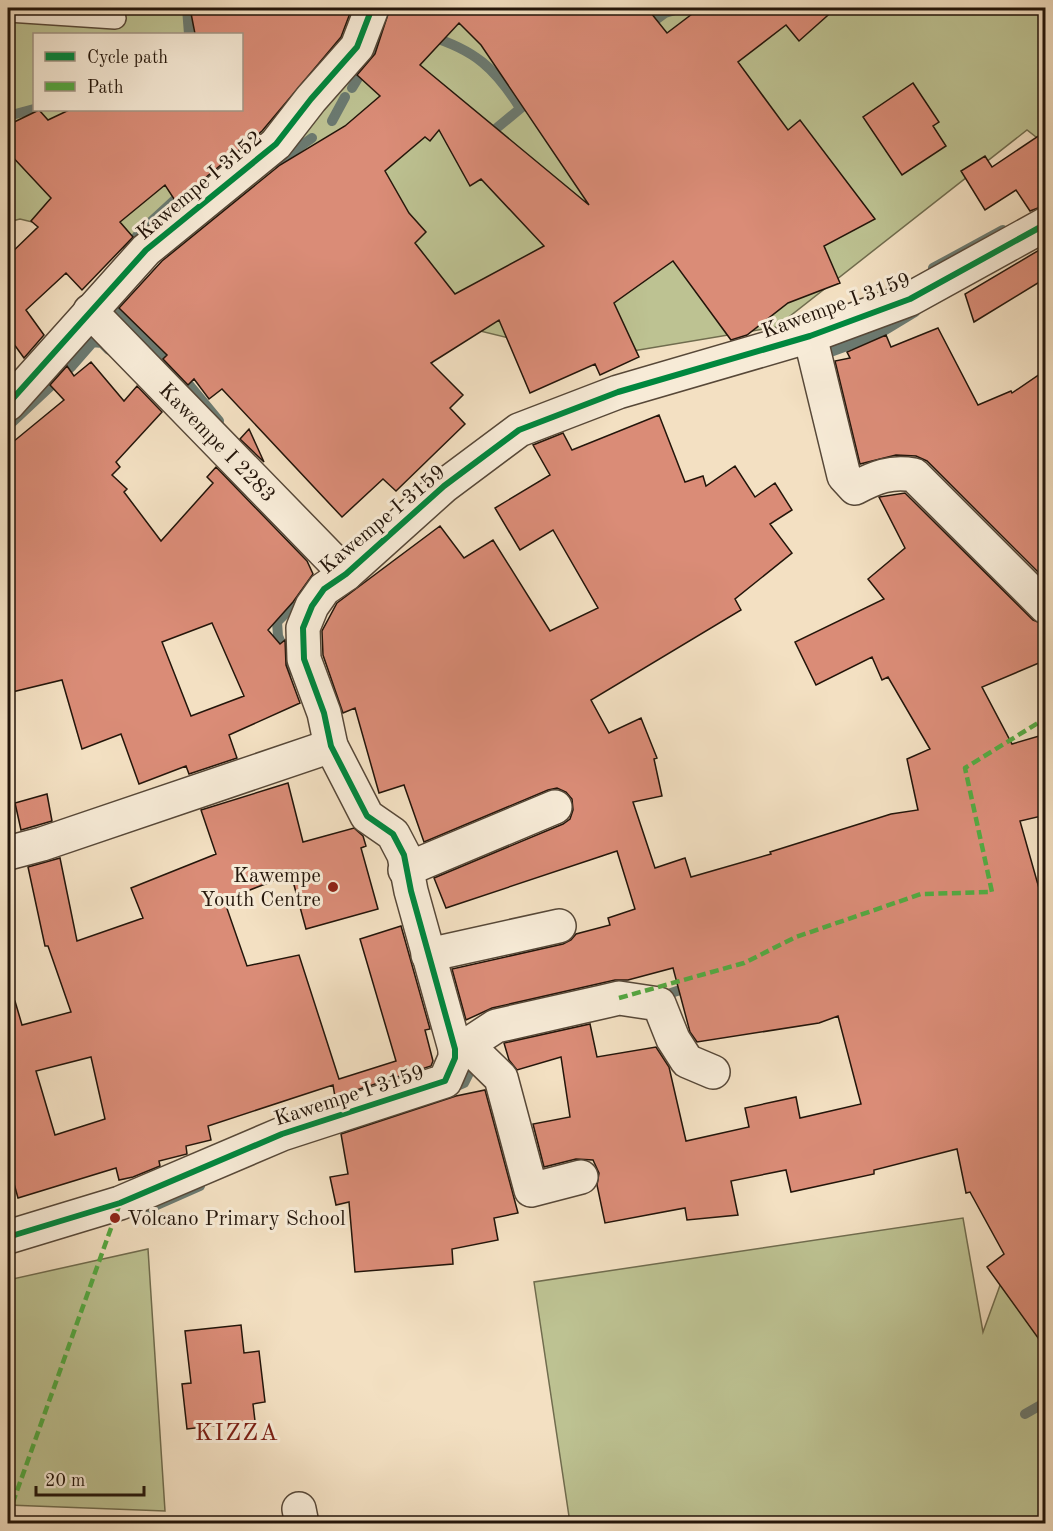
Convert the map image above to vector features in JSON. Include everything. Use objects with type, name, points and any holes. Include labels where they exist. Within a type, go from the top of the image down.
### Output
[{"type":"street","name":"Kawempe I 3152","points":[[8,404],[146,250],[276,144],[311,99],[357,47],[372,8]]},
{"type":"street","name":"Kawempe I 3159","points":[[8,1237],[120,1203],[282,1134],[445,1081],[460,1047],[428,955],[405,870],[404,855],[393,834],[366,816],[331,746],[324,713],[304,659],[303,628],[312,606],[324,589],[346,574],[444,486],[519,430],[618,392],[810,336],[910,299],[1046,224]]},
{"type":"street","name":"Kawempe I 2283","points":[[90,311],[346,574]]},
{"type":"street","points":[[810,336],[844,476],[855,488],[876,477],[896,472],[914,476],[1046,607]]},
{"type":"street","points":[[8,853],[42,844],[331,746]]},
{"type":"street","points":[[405,870],[555,807]]},
{"type":"street","points":[[428,955],[559,926]]},
{"type":"street","points":[[581,1177],[531,1190],[501,1078],[460,1047],[496,1026],[619,998],[659,1004],[673,1039],[687,1061],[713,1072]]},
{"type":"lane","points":[[8,11],[115,18]]},
{"type":"green space","points":[[8,8],[1045,8],[1045,144],[1027,130],[776,327],[591,358],[20,219],[8,222]]},
{"type":"green space","points":[[1045,1162],[1045,1523],[570,1523],[534,1282],[963,1218],[983,1332]]},
{"type":"green space","points":[[148,1249],[165,1511],[8,1505],[8,1280]]},
{"type":"building","points":[[190,8],[352,8],[341,37],[262,131],[176,202],[165,185],[120,222],[133,237],[82,290],[66,273],[26,310],[44,335],[24,358],[8,336],[8,256],[38,227],[31,221],[51,198],[8,152],[8,125],[37,111],[40,111],[48,120],[67,111],[243,111],[243,33],[195,33]]},
{"type":"building","points":[[390,8],[647,8],[667,33],[700,8],[836,8],[799,41],[786,25],[738,62],[788,130],[800,120],[875,219],[824,246],[840,283],[788,303],[747,335],[731,340],[673,261],[614,303],[639,357],[600,375],[595,364],[530,393],[499,320],[431,363],[463,395],[450,408],[465,424],[396,491],[383,479],[342,517],[222,389],[209,399],[194,379],[188,385],[163,359],[167,355],[119,308],[162,261],[280,165],[345,126],[380,96],[357,75],[375,54]],"holes":[[[459,23],[481,45],[589,205],[420,65]],[[439,130],[470,186],[481,179],[544,246],[455,294],[415,243],[426,232],[409,213],[385,171],[425,137],[430,141]]]},
{"type":"building","points":[[913,83],[939,122],[933,126],[946,146],[902,175],[863,117]]},
{"type":"building","points":[[1046,131],[1046,205],[1030,211],[1016,190],[985,210],[961,171],[985,156],[992,167]]},
{"type":"building","points":[[1046,246],[1046,278],[974,322],[965,294]]},
{"type":"building","points":[[938,328],[978,405],[1011,391],[1012,393],[1046,370],[1046,580],[927,461],[916,456],[896,455],[860,464],[835,361],[850,358],[847,352],[886,335],[891,347]]},
{"type":"building","points":[[91,362],[124,401],[137,386],[162,412],[116,462],[120,467],[112,475],[127,489],[124,492],[161,541],[213,483],[207,477],[216,467],[307,561],[313,574],[293,602],[268,630],[280,644],[285,640],[286,665],[300,703],[229,735],[237,758],[189,774],[186,766],[139,784],[121,734],[82,749],[62,680],[8,693],[8,446],[64,400],[50,385],[67,366],[74,376]],"holes":[[[212,623],[244,696],[191,716],[162,642]]]},
{"type":"building","points":[[659,415],[685,482],[703,476],[706,486],[735,466],[755,497],[775,483],[792,510],[770,524],[792,553],[735,599],[741,610],[591,700],[609,733],[641,718],[657,758],[654,759],[662,796],[633,802],[655,868],[685,858],[691,877],[771,854],[770,852],[891,814],[918,810],[907,759],[930,749],[888,677],[882,680],[872,657],[816,685],[795,642],[884,599],[868,579],[905,548],[879,497],[905,493],[1033,620],[1046,625],[1046,660],[982,687],[1012,744],[1046,734],[1046,815],[1020,821],[1046,913],[1046,1349],[987,1267],[1004,1254],[970,1192],[966,1193],[957,1149],[874,1170],[874,1174],[791,1192],[786,1170],[731,1181],[738,1215],[687,1220],[685,1208],[605,1223],[597,1185],[599,1173],[593,1160],[576,1159],[544,1167],[533,1124],[570,1117],[561,1057],[517,1070],[509,1060],[504,1043],[590,1024],[597,1057],[656,1047],[669,1067],[686,1141],[749,1127],[745,1108],[796,1097],[800,1118],[861,1104],[838,1016],[819,1023],[697,1042],[690,1032],[673,968],[628,980],[615,980],[492,1008],[466,1020],[452,969],[563,944],[576,934],[610,925],[608,918],[635,909],[617,851],[446,908],[434,878],[563,824],[570,819],[573,810],[572,799],[566,792],[557,788],[548,790],[424,842],[404,785],[379,793],[355,708],[343,713],[323,655],[322,631],[337,603],[440,526],[464,558],[493,540],[550,631],[598,608],[553,530],[520,550],[495,508],[550,475],[533,445],[563,433],[572,450]]},
{"type":"building","points":[[249,429],[264,462],[240,439]]},
{"type":"building","points":[[288,783],[303,842],[354,828],[363,836],[366,846],[361,848],[378,909],[306,929],[291,874],[224,900],[247,966],[299,955],[339,1079],[396,1061],[360,939],[401,926],[430,1029],[425,1030],[433,1061],[431,1066],[335,1097],[333,1085],[208,1126],[211,1140],[186,1146],[187,1154],[159,1161],[160,1166],[133,1177],[119,1180],[116,1168],[18,1198],[8,1162],[8,1002],[15,1001],[22,1025],[71,1012],[48,946],[45,946],[28,867],[60,858],[77,941],[143,918],[131,888],[216,854],[201,810]],"holes":[[[91,1057],[105,1119],[55,1135],[36,1071]]]},
{"type":"building","points":[[47,794],[52,821],[21,830],[15,803]]},
{"type":"building","points":[[485,1090],[518,1213],[494,1218],[498,1240],[452,1249],[453,1264],[355,1272],[349,1202],[336,1205],[330,1177],[348,1174],[341,1134],[456,1096]]},
{"type":"building","points":[[241,1325],[244,1353],[259,1351],[265,1402],[253,1404],[255,1421],[187,1429],[182,1384],[191,1383],[185,1331]]},
{"type":"waterway","points":[[187,8],[189,33]]},
{"type":"waterway","points":[[352,88],[379,38],[384,8]]},
{"type":"waterway","points":[[646,27],[665,13],[682,8]]},
{"type":"waterway","points":[[429,36],[445,41],[482,62],[502,82],[520,108]]},
{"type":"waterway","points":[[332,121],[345,97]]},
{"type":"waterway","points":[[487,136],[533,98]]},
{"type":"waterway","points":[[8,116],[33,109]]},
{"type":"waterway","points":[[277,163],[312,138]]},
{"type":"waterway","points":[[204,177],[244,151]]},
{"type":"waterway","points":[[128,248],[140,232],[178,197]]},
{"type":"waterway","points":[[933,268],[1003,230]]},
{"type":"waterway","points":[[115,301],[110,305],[171,363],[219,421]]},
{"type":"waterway","points":[[823,359],[822,355],[877,335],[915,312]]},
{"type":"waterway","points":[[8,426],[72,366],[93,342],[102,343],[109,350]]},
{"type":"waterway","points":[[293,671],[278,636],[277,622],[290,609],[307,601]]},
{"type":"waterway","points":[[659,997],[692,986]]},
{"type":"waterway","points":[[448,1090],[464,1083],[472,1067],[471,1058]]},
{"type":"waterway","points":[[148,1209],[200,1186]]},
{"type":"waterway","points":[[1025,1414],[1046,1402]]},
{"type":"marked path","points":[[619,998],[744,963],[796,937],[921,894],[992,892],[965,768],[1046,718]]},
{"type":"marked path","points":[[8,1516],[120,1203]]},
{"type":"cycle path","points":[[8,404],[146,250],[276,144],[311,99],[357,47],[372,8]]},
{"type":"cycle path","points":[[8,1237],[120,1203],[282,1134],[445,1081],[455,1058],[455,1049],[411,891],[404,855],[393,834],[367,816],[331,746],[324,713],[304,659],[303,628],[312,606],[324,589],[346,574],[444,486],[519,430],[618,392],[810,336],[910,299],[1046,224]]},
{"type":"place","name":"Kawempe Youth Centre","points":[[333,887]]},
{"type":"place","name":"Volcano Primary School","points":[[115,1218]]},
{"type":"district","name":"KIZZA","points":[[237,1432]]}]
